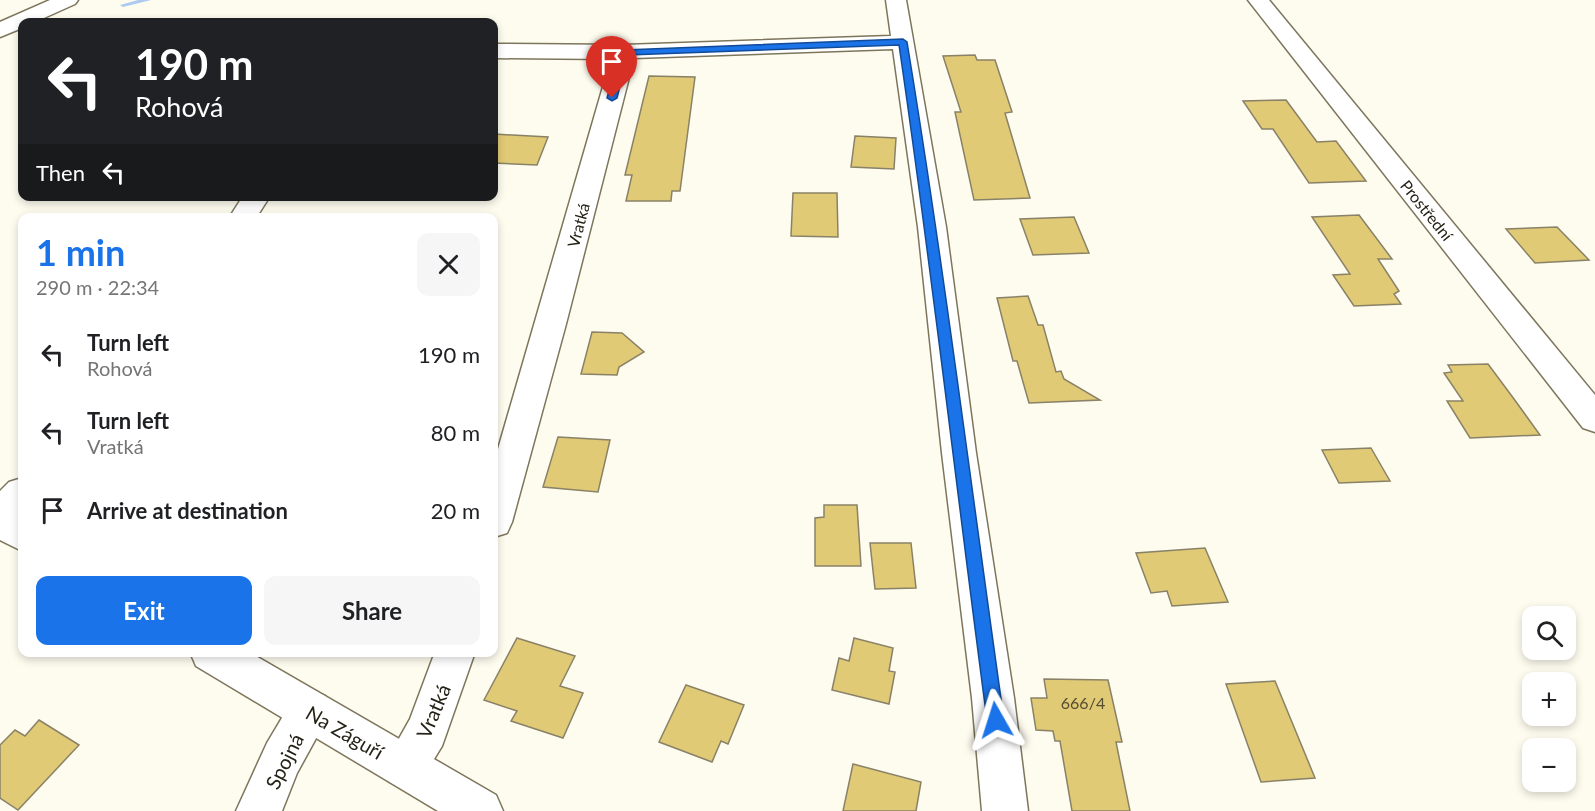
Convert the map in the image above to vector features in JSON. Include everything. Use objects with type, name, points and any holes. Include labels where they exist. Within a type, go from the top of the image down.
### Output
[{"type":"street","points":[[27,18],[68,0]]},
{"type":"street","points":[[896,0],[932,227],[959,453],[993,698],[1005,811]]},
{"type":"street","name":"Prostřední","points":[[1258,0],[1595,420]]},
{"type":"street","points":[[0,30],[18,22]]},
{"type":"street","points":[[498,51],[624,52],[903,42]]},
{"type":"street","name":"Vratká","points":[[498,508],[551,324],[624,52]]},
{"type":"street","points":[[0,513],[18,496]]},
{"type":"street","points":[[0,520],[18,532]]},
{"type":"street","name":"Na Záguří","points":[[218,657],[480,811]]},
{"type":"street","name":"Vratká","points":[[405,767],[427,731],[452,657]]},
{"type":"street","name":"Spojná","points":[[259,811],[282,758],[310,711]]},
{"type":"building","points":[[975,55],[977,60],[995,60],[1012,112],[1005,113],[1030,198],[974,200],[955,112],[961,112],[943,56]]},
{"type":"building","points":[[649,76],[695,77],[680,191],[672,191],[671,201],[626,201],[632,175],[625,175]]},
{"type":"building","points":[[1286,100],[1317,142],[1336,141],[1366,181],[1309,183],[1273,129],[1262,129],[1243,101]]},
{"type":"building","points":[[498,134],[548,137],[537,165],[498,163]]},
{"type":"building","points":[[855,136],[896,138],[894,169],[851,167]]},
{"type":"building","points":[[793,193],[837,193],[838,237],[791,236]]},
{"type":"building","points":[[1359,215],[1392,259],[1378,259],[1399,291],[1394,294],[1401,304],[1354,306],[1333,275],[1350,274],[1312,217]]},
{"type":"building","points":[[1074,217],[1089,253],[1033,255],[1020,219]]},
{"type":"building","points":[[1557,227],[1589,260],[1535,263],[1506,229]]},
{"type":"building","points":[[1028,296],[1038,325],[1043,325],[1056,372],[1061,371],[1064,379],[1100,400],[1029,403],[1017,361],[1013,361],[997,298]]},
{"type":"building","points":[[592,332],[622,333],[644,352],[619,367],[617,375],[581,374]]},
{"type":"building","points":[[1488,364],[1540,435],[1470,438],[1447,401],[1463,401],[1444,373],[1452,372],[1448,365]]},
{"type":"building","points":[[558,437],[610,440],[598,492],[543,487]]},
{"type":"building","points":[[1371,448],[1390,481],[1339,483],[1322,450]]},
{"type":"building","points":[[824,505],[857,505],[861,566],[815,566],[815,518],[824,517]]},
{"type":"building","points":[[870,543],[911,543],[916,588],[875,589]]},
{"type":"building","points":[[1205,548],[1228,602],[1172,606],[1167,591],[1151,593],[1136,553]]},
{"type":"building","points":[[517,638],[575,656],[560,686],[583,693],[563,738],[511,721],[517,711],[484,700]]},
{"type":"building","points":[[854,638],[893,648],[889,671],[895,672],[889,704],[832,690],[839,658],[849,661]]},
{"type":"building","points":[[1044,679],[1108,680],[1122,742],[1116,742],[1130,811],[1072,811],[1060,741],[1055,741],[1053,731],[1036,730],[1031,698],[1047,698]]},
{"type":"building","points":[[1275,681],[1315,778],[1261,782],[1226,684]]},
{"type":"building","points":[[686,685],[744,705],[728,744],[721,741],[712,762],[659,742]]},
{"type":"building","points":[[39,720],[79,745],[18,810],[0,798],[0,745],[15,730],[25,736]]},
{"type":"building","points":[[853,764],[921,782],[916,811],[843,811]]},
{"type":"waterway","points":[[123,5],[148,0]]},
{"type":"route","points":[[612,98],[624,52],[903,42],[932,227],[959,453],[996,720]]}]
